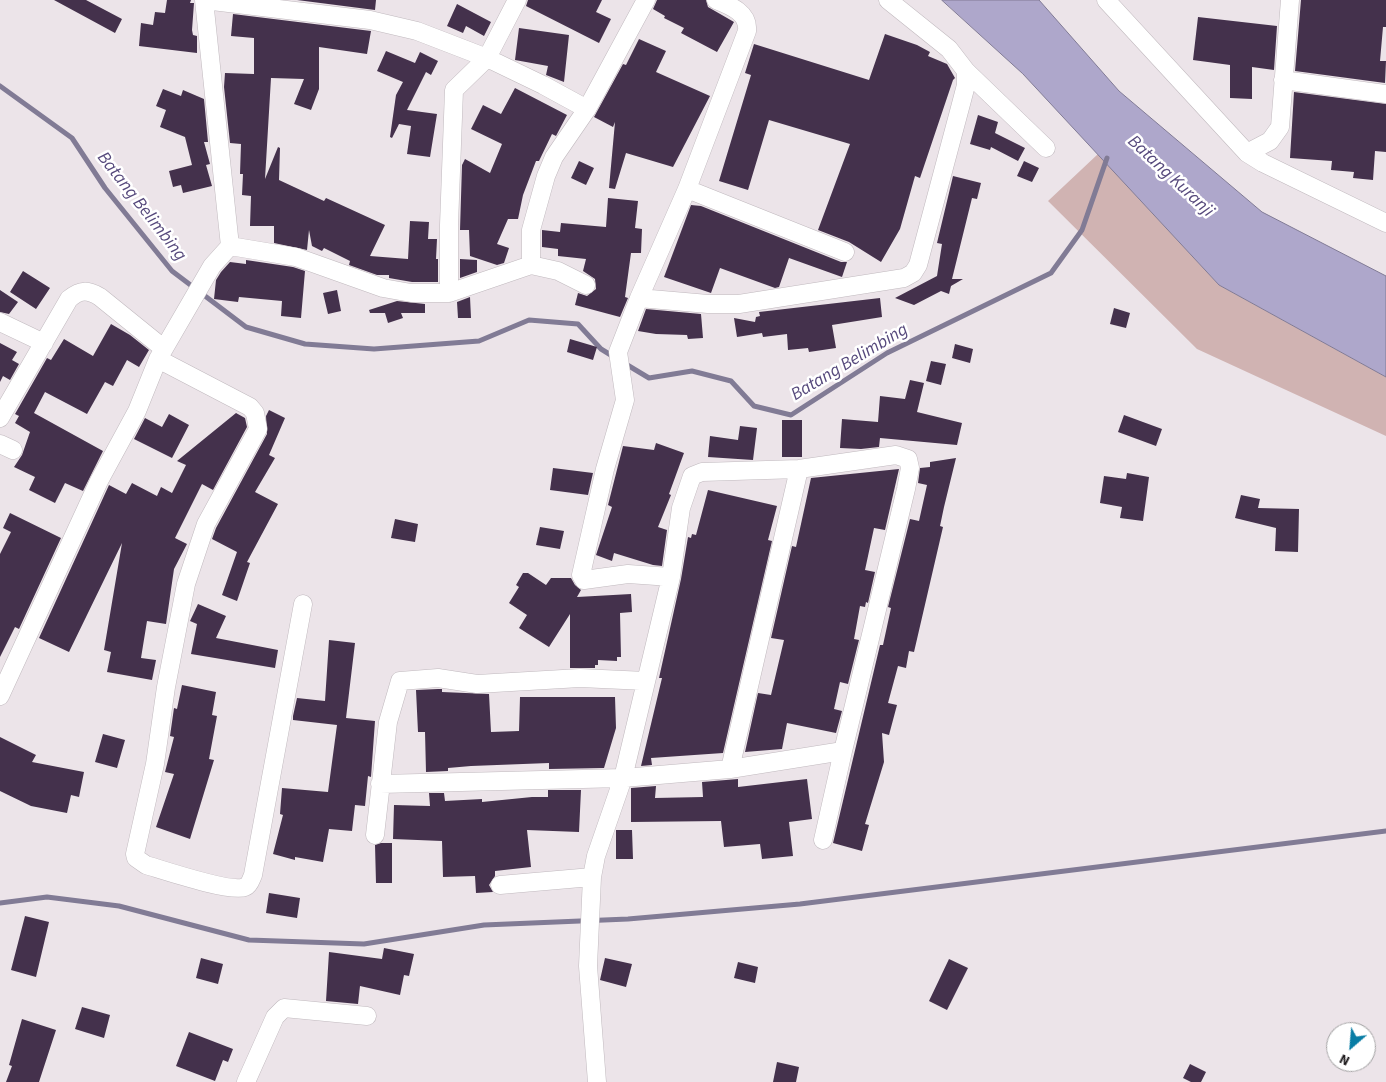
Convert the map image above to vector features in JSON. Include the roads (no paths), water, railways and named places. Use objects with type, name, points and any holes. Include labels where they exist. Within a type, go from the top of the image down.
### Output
[{"type":"street","points":[[0,696],[99,481],[137,411],[161,354],[212,266],[230,246],[226,192],[204,0],[308,6],[394,25],[488,58],[543,84],[587,109]]},
{"type":"street","points":[[449,293],[449,225],[454,90],[488,58],[516,0]]},
{"type":"street","points":[[530,265],[531,230],[546,176],[554,157],[587,109],[646,0]]},
{"type":"street","points":[[671,576],[628,574],[584,580],[581,577],[605,469],[625,400],[618,352],[639,298],[687,189],[747,31],[748,25],[745,17],[731,6],[716,0]]},
{"type":"street","points":[[888,0],[949,49],[966,71],[1046,148]]},
{"type":"street","points":[[1106,0],[1247,153],[1386,223]]},
{"type":"street","points":[[1247,153],[1276,135],[1280,127],[1290,0]]},
{"type":"street","points":[[639,298],[708,304],[740,304],[904,278],[913,273],[918,265],[966,85],[966,71]]},
{"type":"street","points":[[1283,80],[1386,94]]},
{"type":"street","points":[[687,189],[845,252]]},
{"type":"street","points":[[230,246],[296,257],[383,288],[411,293],[449,293],[530,265],[558,271],[576,282],[586,285]]},
{"type":"street","points":[[0,418],[70,299],[79,292],[88,291],[107,302],[161,354],[250,407],[255,413],[258,429],[206,524],[186,584],[166,687],[155,764],[135,854],[139,861],[146,865],[225,887],[240,888],[249,884],[253,875],[303,604]]},
{"type":"street","points":[[0,322],[44,344]]},
{"type":"street","points":[[597,1082],[588,966],[591,885],[596,856],[623,778],[671,576],[681,508],[692,476],[702,472],[799,469],[896,455],[908,459],[910,463],[906,489],[823,840]]},
{"type":"street","points":[[730,769],[799,469]]},
{"type":"street","points":[[375,836],[388,722],[400,681],[438,678],[477,684],[580,678],[646,680]]},
{"type":"street","points":[[380,784],[623,778],[730,769],[843,750]]},
{"type":"street","points":[[500,885],[591,885]]},
{"type":"street","points":[[246,1082],[280,1010],[288,1008],[367,1016]]},
{"type":"water","name":"Batang Kuranji","points":[[942,0],[1039,0],[1119,91],[1262,212],[1386,276],[1386,377],[1219,285],[1023,74]]},
{"type":"waterway","name":"Batang Belimbing","points":[[0,86],[72,138],[105,188],[172,271],[246,327],[305,344],[374,349],[479,341],[529,320],[578,324],[601,349],[614,357]]},
{"type":"waterway","name":"Batang Belimbing","points":[[624,363],[649,378],[692,371],[731,381],[754,406],[791,415],[887,353],[1051,273],[1082,230],[1107,158]]},
{"type":"waterway","points":[[0,903],[47,897],[119,906],[249,940],[364,944],[484,925],[628,919],[800,904],[1386,831]]}]
